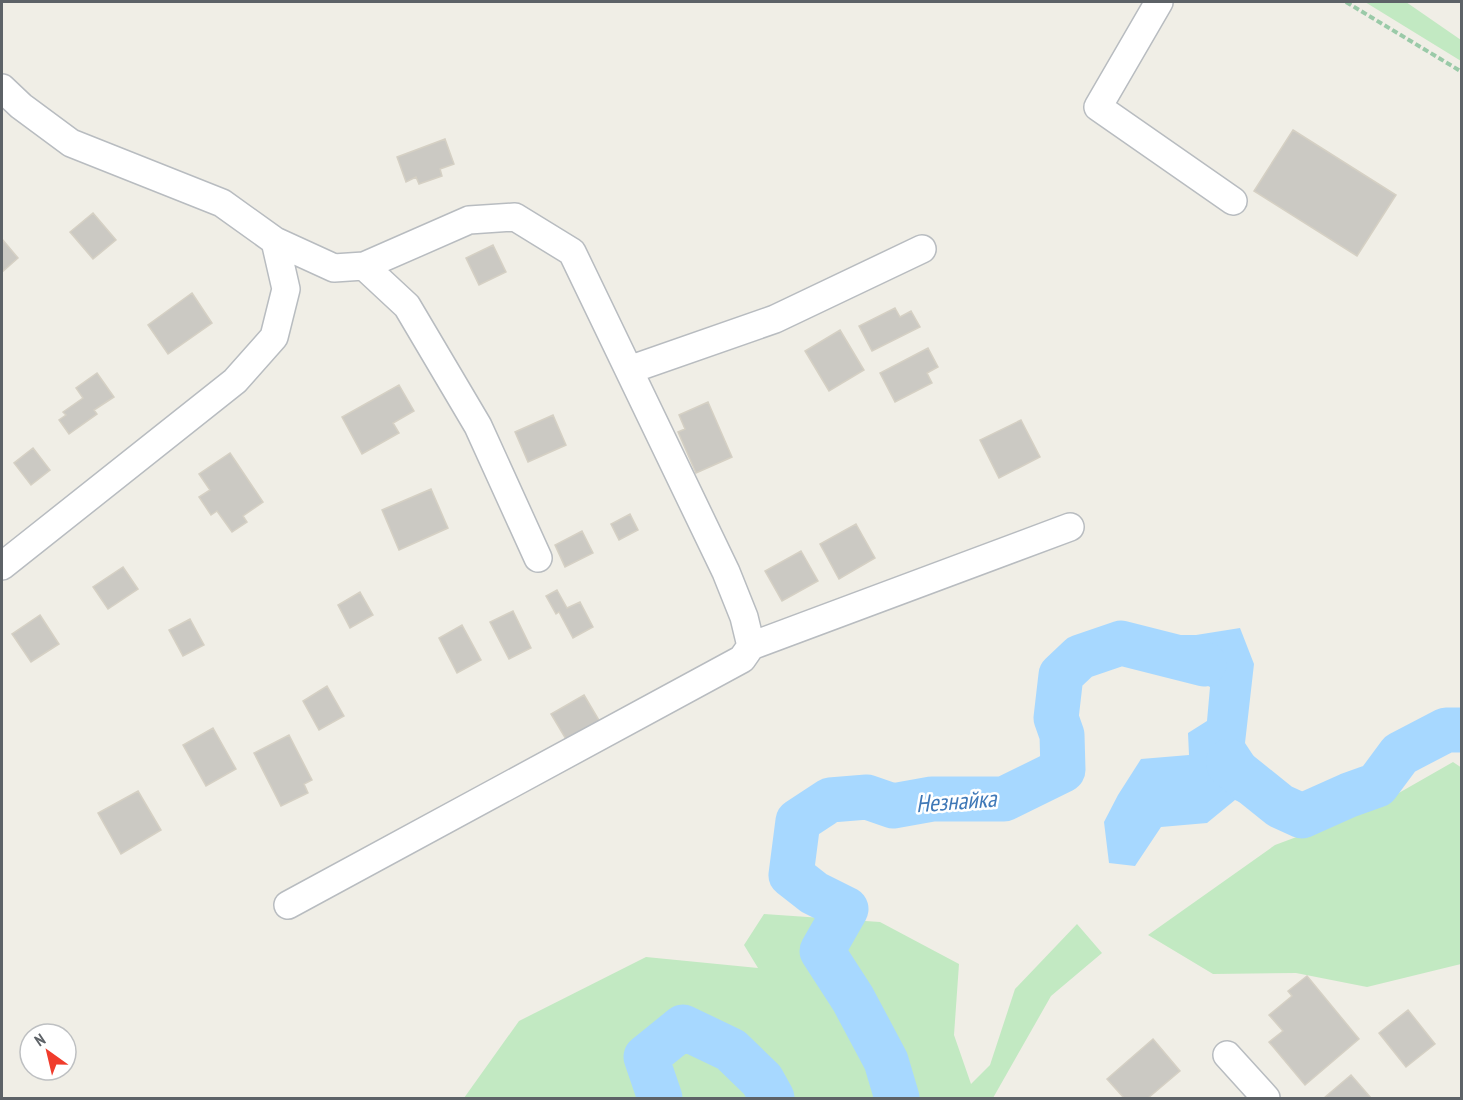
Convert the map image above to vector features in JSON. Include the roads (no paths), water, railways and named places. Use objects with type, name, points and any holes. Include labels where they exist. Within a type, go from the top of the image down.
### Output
[{"type":"street","points":[[1159,2],[1098,107],[1233,201]]},
{"type":"street","points":[[2,88],[21,106],[71,143],[222,203],[275,241],[334,268],[364,266],[469,220],[515,217],[572,252],[726,572],[744,617],[751,646]]},
{"type":"street","points":[[2,566],[235,381],[274,337],[286,289],[275,241]]},
{"type":"street","points":[[629,370],[775,319],[922,249]]},
{"type":"street","points":[[364,266],[407,306],[478,426],[537,558]]},
{"type":"street","points":[[288,905],[742,659],[751,646],[1070,527]]},
{"type":"street","points":[[1227,1054],[1266,1098]]},
{"type":"water","points":[[1240,628],[1254,664],[1245,743],[1274,787],[1276,819],[1235,800],[1207,823],[1161,827],[1135,866],[1109,863],[1104,822],[1141,759],[1189,755],[1188,733],[1207,721],[1210,687],[1143,654],[1153,635],[1196,635]]},
{"type":"waterway","name":"Незнайка","points":[[897,1098],[886,1061],[853,999],[822,951],[846,909],[814,893],[791,875],[798,821],[830,800],[867,797],[893,806],[932,799],[1004,799],[1063,770],[1062,735],[1056,718],[1061,675],[1080,657],[1121,643],[1204,664]]},
{"type":"waterway","name":"Незнайка","points":[[1229,761],[1229,765],[1280,806],[1302,816],[1377,785],[1400,754],[1446,730],[1462,730]]},
{"type":"waterway","name":"Незнайка","points":[[660,1098],[646,1057],[683,1027],[731,1050],[762,1080],[772,1098]]}]
